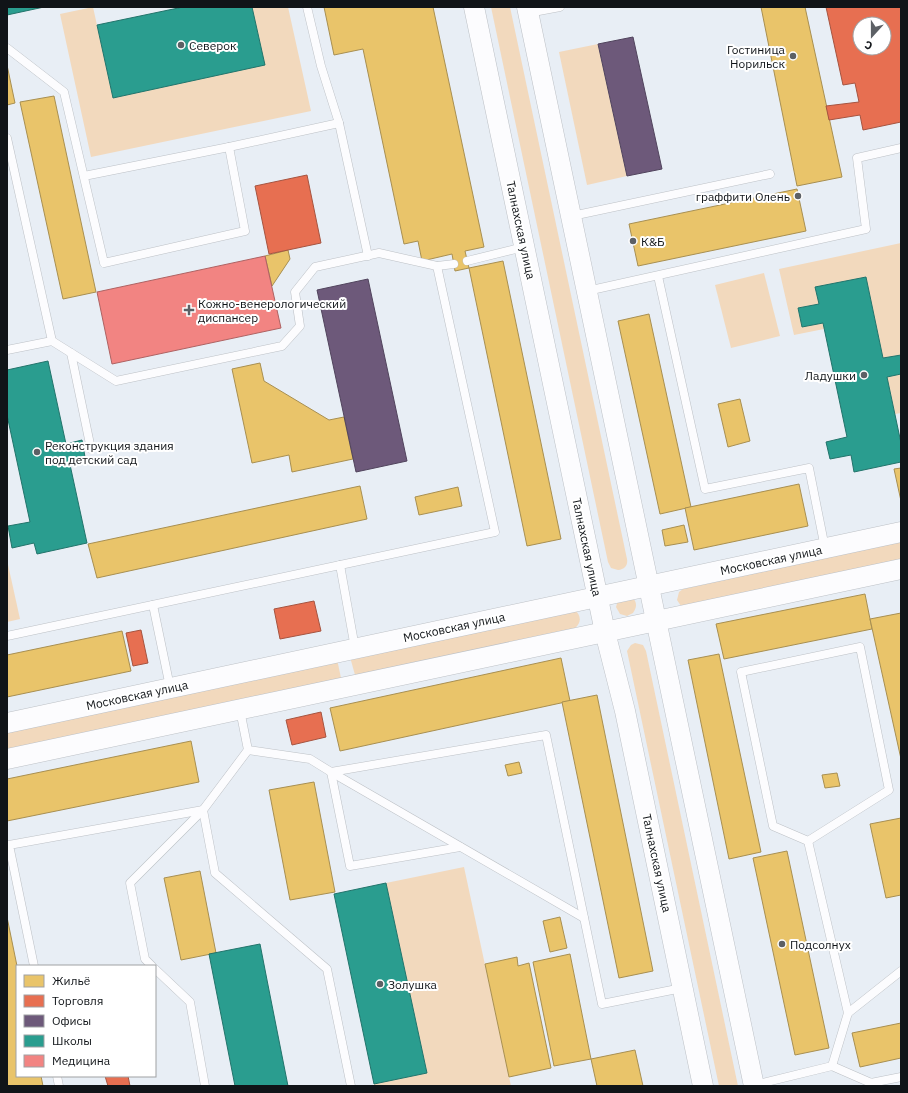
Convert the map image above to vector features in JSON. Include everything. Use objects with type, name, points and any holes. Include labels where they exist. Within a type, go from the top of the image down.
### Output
[{"type":"street","name":"Талнахская улица","points":[[474,7],[605,632],[626,711],[703,1086]]},
{"type":"street","points":[[528,10],[754,1086]]},
{"type":"street","name":"Московская улица","points":[[7,723],[901,532]]},
{"type":"street","points":[[7,759],[901,569]]},
{"type":"lane","points":[[308,7],[320,66],[340,123],[368,256]]},
{"type":"lane","points":[[528,10],[560,7]]},
{"type":"lane","points":[[7,48],[64,92],[104,263],[246,230],[229,148]]},
{"type":"lane","points":[[84,176],[229,148],[340,123]]},
{"type":"lane","points":[[7,138],[52,341]]},
{"type":"lane","points":[[586,291],[866,229],[857,158],[901,148]]},
{"type":"lane","points":[[571,216],[770,174]]},
{"type":"lane","points":[[467,261],[524,247]]},
{"type":"lane","points":[[7,350],[52,341],[116,380],[282,346],[300,326],[295,292],[315,267],[380,253],[437,266],[454,264]]},
{"type":"lane","points":[[7,636],[495,532],[437,266]]},
{"type":"lane","points":[[658,276],[705,489],[809,468],[825,548]]},
{"type":"lane","points":[[71,353],[91,449]]},
{"type":"lane","points":[[340,565],[355,648]]},
{"type":"lane","points":[[153,605],[170,688]]},
{"type":"lane","points":[[860,647],[889,790],[808,841],[773,826],[741,672],[860,647]]},
{"type":"lane","points":[[151,965],[145,960],[130,883],[203,810],[248,750],[240,710]]},
{"type":"lane","points":[[331,772],[546,735],[602,1004],[683,988]]},
{"type":"lane","points":[[248,750],[310,759],[584,918]]},
{"type":"lane","points":[[331,772],[350,866],[460,847]]},
{"type":"lane","points":[[34,965],[9,845],[203,810]]},
{"type":"lane","points":[[203,810],[215,873],[327,969],[351,1086]]},
{"type":"lane","points":[[808,841],[848,1014],[832,1066]]},
{"type":"lane","points":[[156,970],[190,1002],[205,1086]]},
{"type":"lane","points":[[848,1014],[901,971]]},
{"type":"lane","points":[[754,1086],[832,1066],[871,1085],[901,1077]]},
{"type":"shaded area","points":[[93,7],[113,98],[264,65],[252,7],[288,7],[311,111],[91,157],[60,14]]},
{"type":"shaded area","points":[[491,7],[510,7],[627,559],[626,566],[618,570],[611,568],[608,562]]},
{"type":"shaded area","points":[[598,44],[627,176],[587,185],[559,52]]},
{"type":"shaded area","points":[[901,243],[901,355],[883,358],[866,277],[815,287],[819,304],[798,308],[802,327],[823,323],[824,329],[794,335],[779,269]]},
{"type":"shaded area","points":[[764,273],[780,336],[731,348],[715,285]]},
{"type":"shaded area","points":[[901,374],[901,413],[895,414],[887,377]]},
{"type":"shaded area","points":[[901,542],[901,562],[681,606],[677,600],[679,592],[683,589]]},
{"type":"shaded area","points":[[7,560],[20,619],[7,622]]},
{"type":"shaded area","points":[[633,598],[636,605],[633,613],[627,616],[620,614],[616,607],[618,600]]},
{"type":"shaded area","points":[[574,609],[580,618],[579,623],[575,628],[355,675],[350,657]]},
{"type":"shaded area","points":[[635,643],[643,645],[646,651],[738,1086],[719,1086],[627,651],[631,645]]},
{"type":"shaded area","points":[[337,659],[341,678],[7,751],[7,731]]},
{"type":"shaded area","points":[[464,867],[511,1086],[374,1086],[374,1084],[427,1073],[386,883]]},
{"type":"building: Жильё","points":[[324,7],[433,7],[484,247],[465,251],[469,268],[455,271],[452,254],[422,261],[418,241],[404,244],[363,49],[334,55]]},
{"type":"building: Жильё","name":"Гостиница Норильск","points":[[761,7],[805,7],[842,177],[797,186]]},
{"type":"building: Жильё","points":[[7,65],[15,103],[7,105]]},
{"type":"building: Жильё","points":[[54,96],[96,292],[63,299],[20,102]]},
{"type":"building: Жильё","points":[[797,189],[806,231],[638,266],[629,224]]},
{"type":"building: Жильё","points":[[288,250],[290,259],[272,286],[265,256]]},
{"type":"building: Жильё","points":[[503,261],[561,539],[527,546],[469,268]]},
{"type":"building: Жильё","points":[[649,314],[691,507],[660,514],[618,321]]},
{"type":"building: Жильё","points":[[260,363],[264,381],[329,420],[344,417],[353,459],[292,472],[289,455],[252,463],[232,369]]},
{"type":"building: Жильё","points":[[740,399],[750,441],[728,447],[718,404]]},
{"type":"building: Жильё","points":[[901,468],[901,501],[894,469]]},
{"type":"building: Жильё","points":[[799,484],[808,526],[694,550],[685,508]]},
{"type":"building: Жильё","points":[[360,486],[367,519],[97,578],[88,544]]},
{"type":"building: Жильё","points":[[458,487],[462,506],[419,515],[415,497]]},
{"type":"building: Жильё","points":[[684,525],[688,542],[665,546],[662,530]]},
{"type":"building: Жильё","points":[[865,594],[872,629],[724,659],[716,624]]},
{"type":"building: Жильё","points":[[901,613],[901,759],[870,619]]},
{"type":"building: Жильё","points":[[122,631],[131,671],[7,697],[7,655]]},
{"type":"building: Жильё","points":[[719,654],[761,852],[729,859],[688,660]]},
{"type":"building: Жильё","points":[[561,658],[570,701],[340,751],[330,708]]},
{"type":"building: Жильё","points":[[597,695],[653,971],[619,978],[562,702]]},
{"type":"building: Жильё","points":[[191,741],[199,782],[7,821],[7,779]]},
{"type":"building: Жильё","points":[[519,762],[522,773],[508,776],[505,765]]},
{"type":"building: Жильё","points":[[837,773],[840,786],[825,788],[822,775]]},
{"type":"building: Жильё","points":[[314,782],[335,892],[290,900],[269,790]]},
{"type":"building: Жильё","points":[[901,818],[901,895],[886,898],[870,824]]},
{"type":"building: Жильё","points":[[787,851],[829,1048],[795,1055],[753,858]]},
{"type":"building: Жильё","points":[[200,871],[216,953],[181,960],[164,878]]},
{"type":"building: Жильё","points":[[7,917],[17,965],[16,1077],[41,1077],[43,1086],[8,1086]]},
{"type":"building: Жильё","points":[[560,917],[567,948],[550,952],[543,921]]},
{"type":"building: Жильё","points":[[570,954],[591,1059],[554,1066],[533,962]]},
{"type":"building: Жильё","points":[[517,957],[518,966],[529,963],[551,1068],[509,1077],[485,964]]},
{"type":"building: Жильё","points":[[901,1023],[901,1058],[860,1067],[852,1033]]},
{"type":"building: Жильё","points":[[635,1050],[643,1086],[597,1086],[591,1059]]},
{"type":"building: Торговля","points":[[826,7],[901,7],[901,122],[863,130],[860,115],[829,120],[826,106],[859,102],[855,83],[843,85]]},
{"type":"building: Торговля","points":[[307,175],[321,243],[269,254],[255,186]]},
{"type":"building: Торговля","points":[[314,601],[321,631],[280,639],[274,609]]},
{"type":"building: Торговля","points":[[141,630],[148,663],[133,666],[126,633]]},
{"type":"building: Торговля","points":[[321,712],[326,737],[292,745],[286,720]]},
{"type":"building: Торговля","points":[[105,1077],[128,1077],[130,1086],[108,1086]]},
{"type":"building: Офисы","points":[[633,37],[662,169],[627,176],[598,44]]},
{"type":"building: Офисы","points":[[368,279],[407,461],[356,472],[317,290]]},
{"type":"building: Школы","points":[[7,7],[44,7],[7,15]]},
{"type":"building: Школы","name":"Северок","points":[[183,7],[252,7],[265,65],[113,98],[97,25]]},
{"type":"building: Школы","name":"Ладушки","points":[[866,277],[883,358],[901,355],[901,374],[887,377],[901,443],[901,462],[854,472],[851,455],[830,459],[826,442],[847,437],[823,323],[802,327],[798,308],[819,304],[815,287]]},
{"type":"building: Школы","points":[[48,361],[66,444],[82,440],[85,457],[69,460],[87,543],[37,554],[34,543],[12,548],[8,526],[30,522],[7,415],[7,370]]},
{"type":"building: Школы","name":"Золушка","points":[[386,883],[427,1073],[374,1084],[334,894]]},
{"type":"building: Школы","points":[[260,944],[288,1086],[235,1086],[209,954]]},
{"type":"building: Медицина","name":"Кожно-венерологический диспансер","points":[[265,256],[281,328],[112,364],[97,292]]},
{"type":"place","name":"Северок","points":[[181,45]]},
{"type":"place","name":"Гостиница Норильск","points":[[793,56]]},
{"type":"place","name":"граффити Олень","points":[[798,196]]},
{"type":"place","name":"К&Б","points":[[633,241]]},
{"type":"place","name":"Кожно-венерологический диспансер","points":[[189,310]]},
{"type":"place","name":"Ладушки","points":[[864,375]]},
{"type":"place","name":"Реконструкция здания под детский сад","points":[[37,452]]},
{"type":"place","name":"Подсолнух","points":[[782,944]]},
{"type":"place","name":"Золушка","points":[[380,984]]}]
